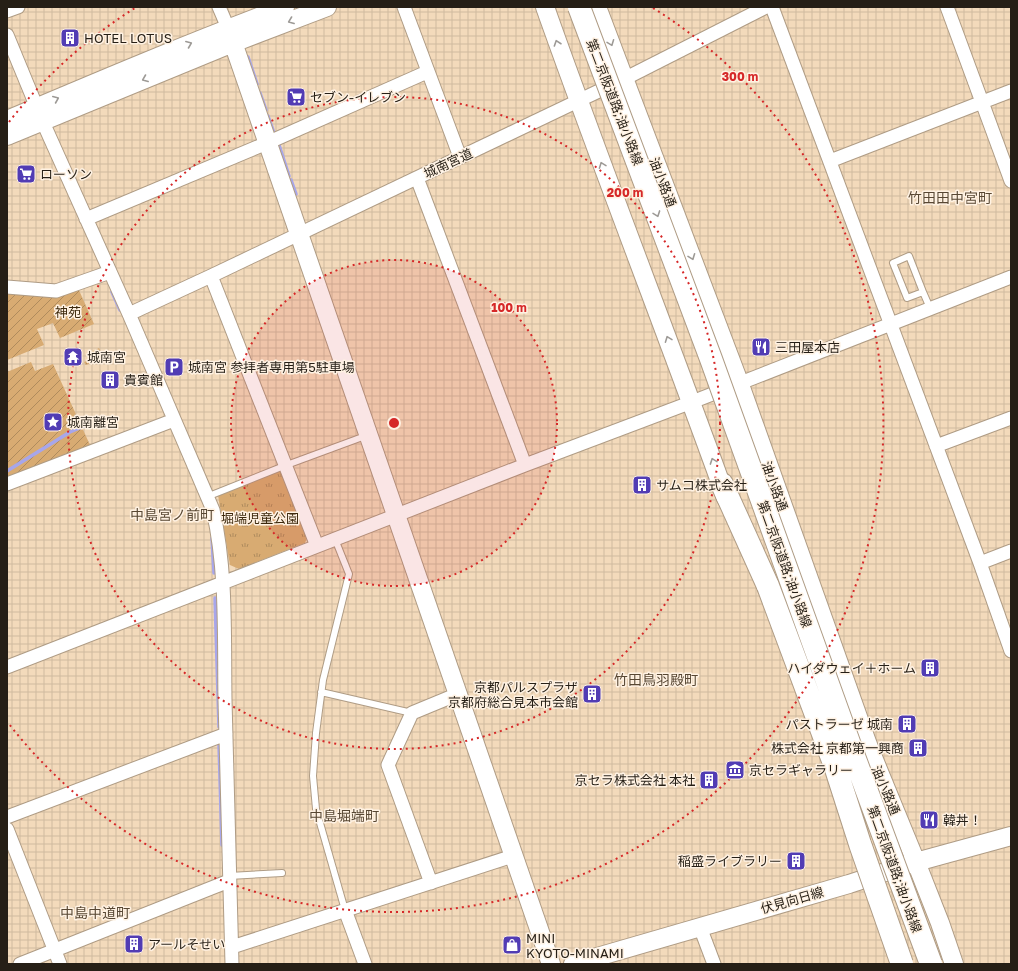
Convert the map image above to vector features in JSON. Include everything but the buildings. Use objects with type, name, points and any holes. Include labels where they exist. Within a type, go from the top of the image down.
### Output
[{"type":"highway","name":"第二京阪道路;油小路線","points":[[564,7],[699,365],[842,765],[916,964]]},
{"type":"highway","name":"第二京阪道路;油小路線","points":[[579,7],[711,359],[855,760],[931,964]]},
{"type":"highway","points":[[735,384],[763,477],[791,560],[945,964]]},
{"type":"highway","points":[[722,484],[768,586],[832,760],[902,964]]},
{"type":"street","points":[[7,11],[18,7]]},
{"type":"street","points":[[219,7],[551,964]]},
{"type":"street","points":[[7,136],[40,114],[230,36],[286,7]]},
{"type":"street","points":[[230,36],[327,7]]},
{"type":"street","points":[[404,7],[460,157]]},
{"type":"street","points":[[545,7],[578,101],[692,402],[896,964]]},
{"type":"street","name":"油小路通","points":[[597,7],[707,296],[735,384],[868,745],[940,923],[954,964]]},
{"type":"street","name":"城南宮道","points":[[129,314],[624,79],[766,7]]},
{"type":"street","points":[[772,7],[980,563],[1011,651]]},
{"type":"street","points":[[947,7],[1010,173]]},
{"type":"street","points":[[7,35],[174,420],[209,496],[219,533],[223,583],[232,964]]},
{"type":"street","points":[[86,219],[267,143],[427,72]]},
{"type":"street","points":[[830,161],[1011,91]]},
{"type":"street","points":[[7,120],[40,114]]},
{"type":"street","points":[[417,178],[525,465]]},
{"type":"street","points":[[7,287],[56,291],[110,272]]},
{"type":"street","points":[[211,276],[284,466],[317,546]]},
{"type":"street","points":[[7,667],[1011,277]]},
{"type":"street","points":[[936,446],[1011,418]]},
{"type":"street","points":[[7,484],[174,420]]},
{"type":"street","points":[[980,563],[1011,552]]},
{"type":"street","points":[[431,883],[388,765],[412,713],[458,694]]},
{"type":"street","points":[[7,817],[226,734]]},
{"type":"street","points":[[7,829],[60,964]]},
{"type":"street","name":"伏見向日線","points":[[573,964],[864,879],[916,862],[1011,836]]},
{"type":"street","points":[[232,947],[513,856]]},
{"type":"street","points":[[20,964],[229,879]]},
{"type":"street","points":[[345,910],[365,964]]},
{"type":"street","points":[[700,927],[714,964]]},
{"type":"lane","points":[[924,292],[908,298],[893,263],[909,256],[924,292],[930,308]]},
{"type":"lane","points":[[209,496],[368,435]]},
{"type":"lane","points":[[335,539],[348,574],[321,692],[313,776],[316,802],[345,910]]},
{"type":"lane","points":[[321,692],[412,713]]},
{"type":"lane","points":[[229,879],[282,873]]},
{"type":"shaded area","points":[[7,7],[1011,7],[1011,964],[7,964]]},
{"type":"green space","name":"神苑","points":[[78,288],[94,324],[60,338],[53,323],[37,329],[44,345],[7,360],[7,293]]},
{"type":"green space","points":[[99,348],[102,354],[97,357],[98,360],[86,365],[84,362],[89,360],[87,354]]},
{"type":"green space","points":[[31,362],[35,371],[53,364],[90,445],[7,477],[7,372]]},
{"type":"green space","name":"堀端児童公園","points":[[278,471],[282,472],[308,535],[305,543],[239,569],[230,565],[218,495]]},
{"type":"waterway","points":[[248,57],[257,84]]},
{"type":"waterway","points":[[260,93],[266,110]]},
{"type":"waterway","points":[[268,116],[274,133]]},
{"type":"waterway","points":[[278,142],[289,176]]},
{"type":"waterway","points":[[291,180],[296,194]]},
{"type":"waterway","points":[[112,292],[120,310]]},
{"type":"waterway","points":[[7,471],[70,432],[87,425]]},
{"type":"waterway","points":[[212,538],[214,573]]},
{"type":"waterway","points":[[215,598],[219,727]]},
{"type":"waterway","points":[[219,744],[222,845]]},
{"type":"place","name":"HOTEL LOTUS","points":[[70,38]]},
{"type":"place","name":"セブン-イレブン","points":[[296,97]]},
{"type":"place","name":"ローソン","points":[[26,174]]},
{"type":"place","name":"三田屋本店","points":[[761,347]]},
{"type":"place","name":"城南宮","points":[[73,357]]},
{"type":"place","name":"城南宮 参拝者専用第5駐車場","points":[[174,367]]},
{"type":"place","name":"貴賓館","points":[[110,380]]},
{"type":"place","name":"城南離宮","points":[[53,422]]},
{"type":"place","name":"サムコ株式会社","points":[[642,485]]},
{"type":"place","name":"ハイダウェイ＋ホーム","points":[[930,668]]},
{"type":"place","name":"京都パルスプラザ 京都府総合見本市会館","points":[[592,694]]},
{"type":"place","name":"パストラーゼ 城南","points":[[907,724]]},
{"type":"place","name":"株式会社 京都第一興商","points":[[918,748]]},
{"type":"place","name":"京セラギャラリー","points":[[735,770]]},
{"type":"place","name":"京セラ株式会社 本社","points":[[709,780]]},
{"type":"place","name":"韓丼！","points":[[929,820]]},
{"type":"place","name":"稲盛ライブラリー","points":[[796,861]]},
{"type":"place","name":"アールそせい","points":[[134,944]]},
{"type":"place","name":"MINI KYOTO-MINAMI","points":[[512,945]]},
{"type":"district","name":"竹田田中宮町","points":[[950,198]]},
{"type":"district","name":"中島宮ノ前町","points":[[172,515]]},
{"type":"district","name":"竹田鳥羽殿町","points":[[656,680]]},
{"type":"district","name":"中島堀端町","points":[[344,816]]},
{"type":"district","name":"中島中道町","points":[[95,913]]}]
